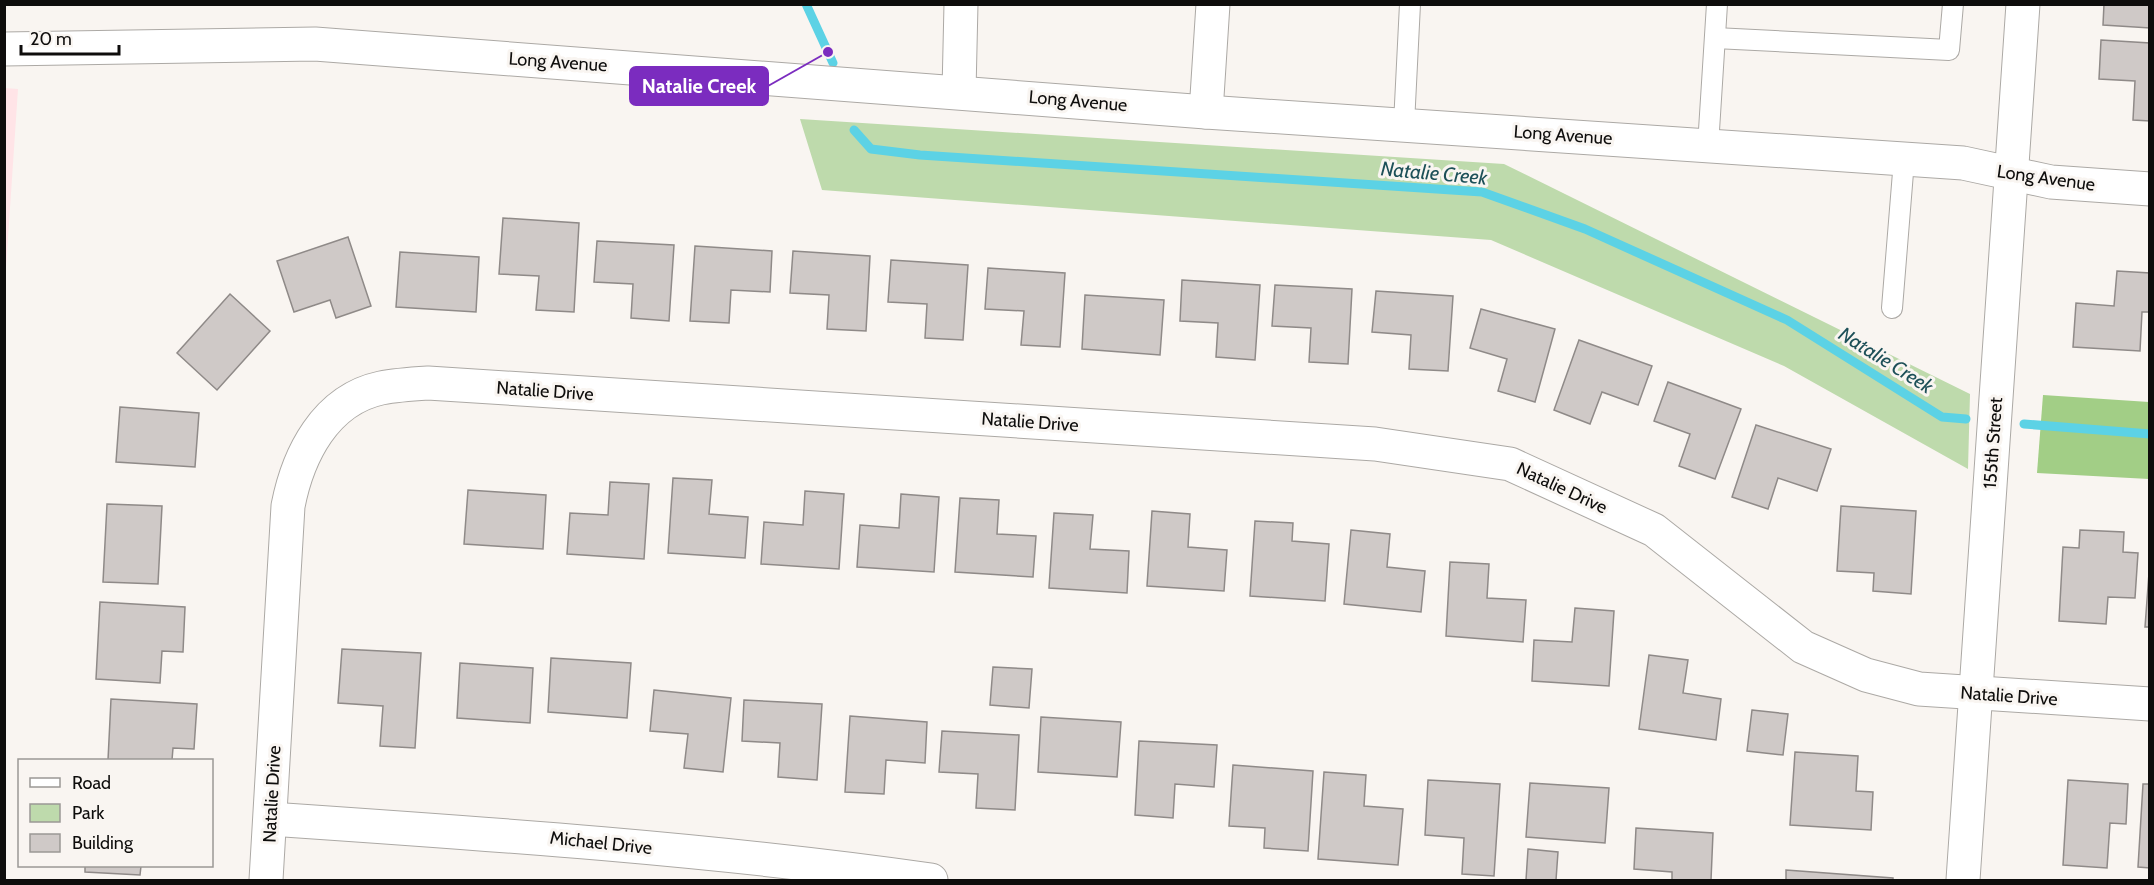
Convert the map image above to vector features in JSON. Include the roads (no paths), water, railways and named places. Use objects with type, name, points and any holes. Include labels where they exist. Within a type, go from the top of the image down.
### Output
[{"type":"street","points":[[959,91],[962,4]]},
{"type":"street","points":[[1206,112],[1213,4]]},
{"type":"street","name":"155th Street","points":[[1963,880],[2023,4]]},
{"type":"street","name":"Long Avenue","points":[[4,49],[315,44],[959,91],[1206,112],[1963,163],[2051,182],[2150,189]]},
{"type":"street","name":"Natalie Drive","points":[[266,880],[288,506],[299,462],[319,430],[351,400],[381,388],[428,383],[1363,443],[1510,464],[1654,530],[1803,647],[1866,675],[1919,689],[2150,704]]},
{"type":"street","name":"Michael Drive","points":[[271,819],[551,838],[819,865],[931,880]]},
{"type":"lane","points":[[1404,124],[1410,4]]},
{"type":"lane","points":[[1708,146],[1718,4]]},
{"type":"lane","points":[[1715,38],[1949,50],[1953,4]]},
{"type":"lane","points":[[1893,308],[1904,160]]},
{"type":"waterway","name":"Natalie Creek","points":[[806,4],[833,63]]},
{"type":"waterway","name":"Natalie Creek","points":[[854,130],[871,149],[920,155],[1482,192],[1585,229],[1787,320],[1942,417],[1966,419]]},
{"type":"waterway","name":"Natalie Creek","points":[[2024,424],[2150,434]]},
{"type":"place","name":"Natalie Creek","points":[[828,52]]}]
